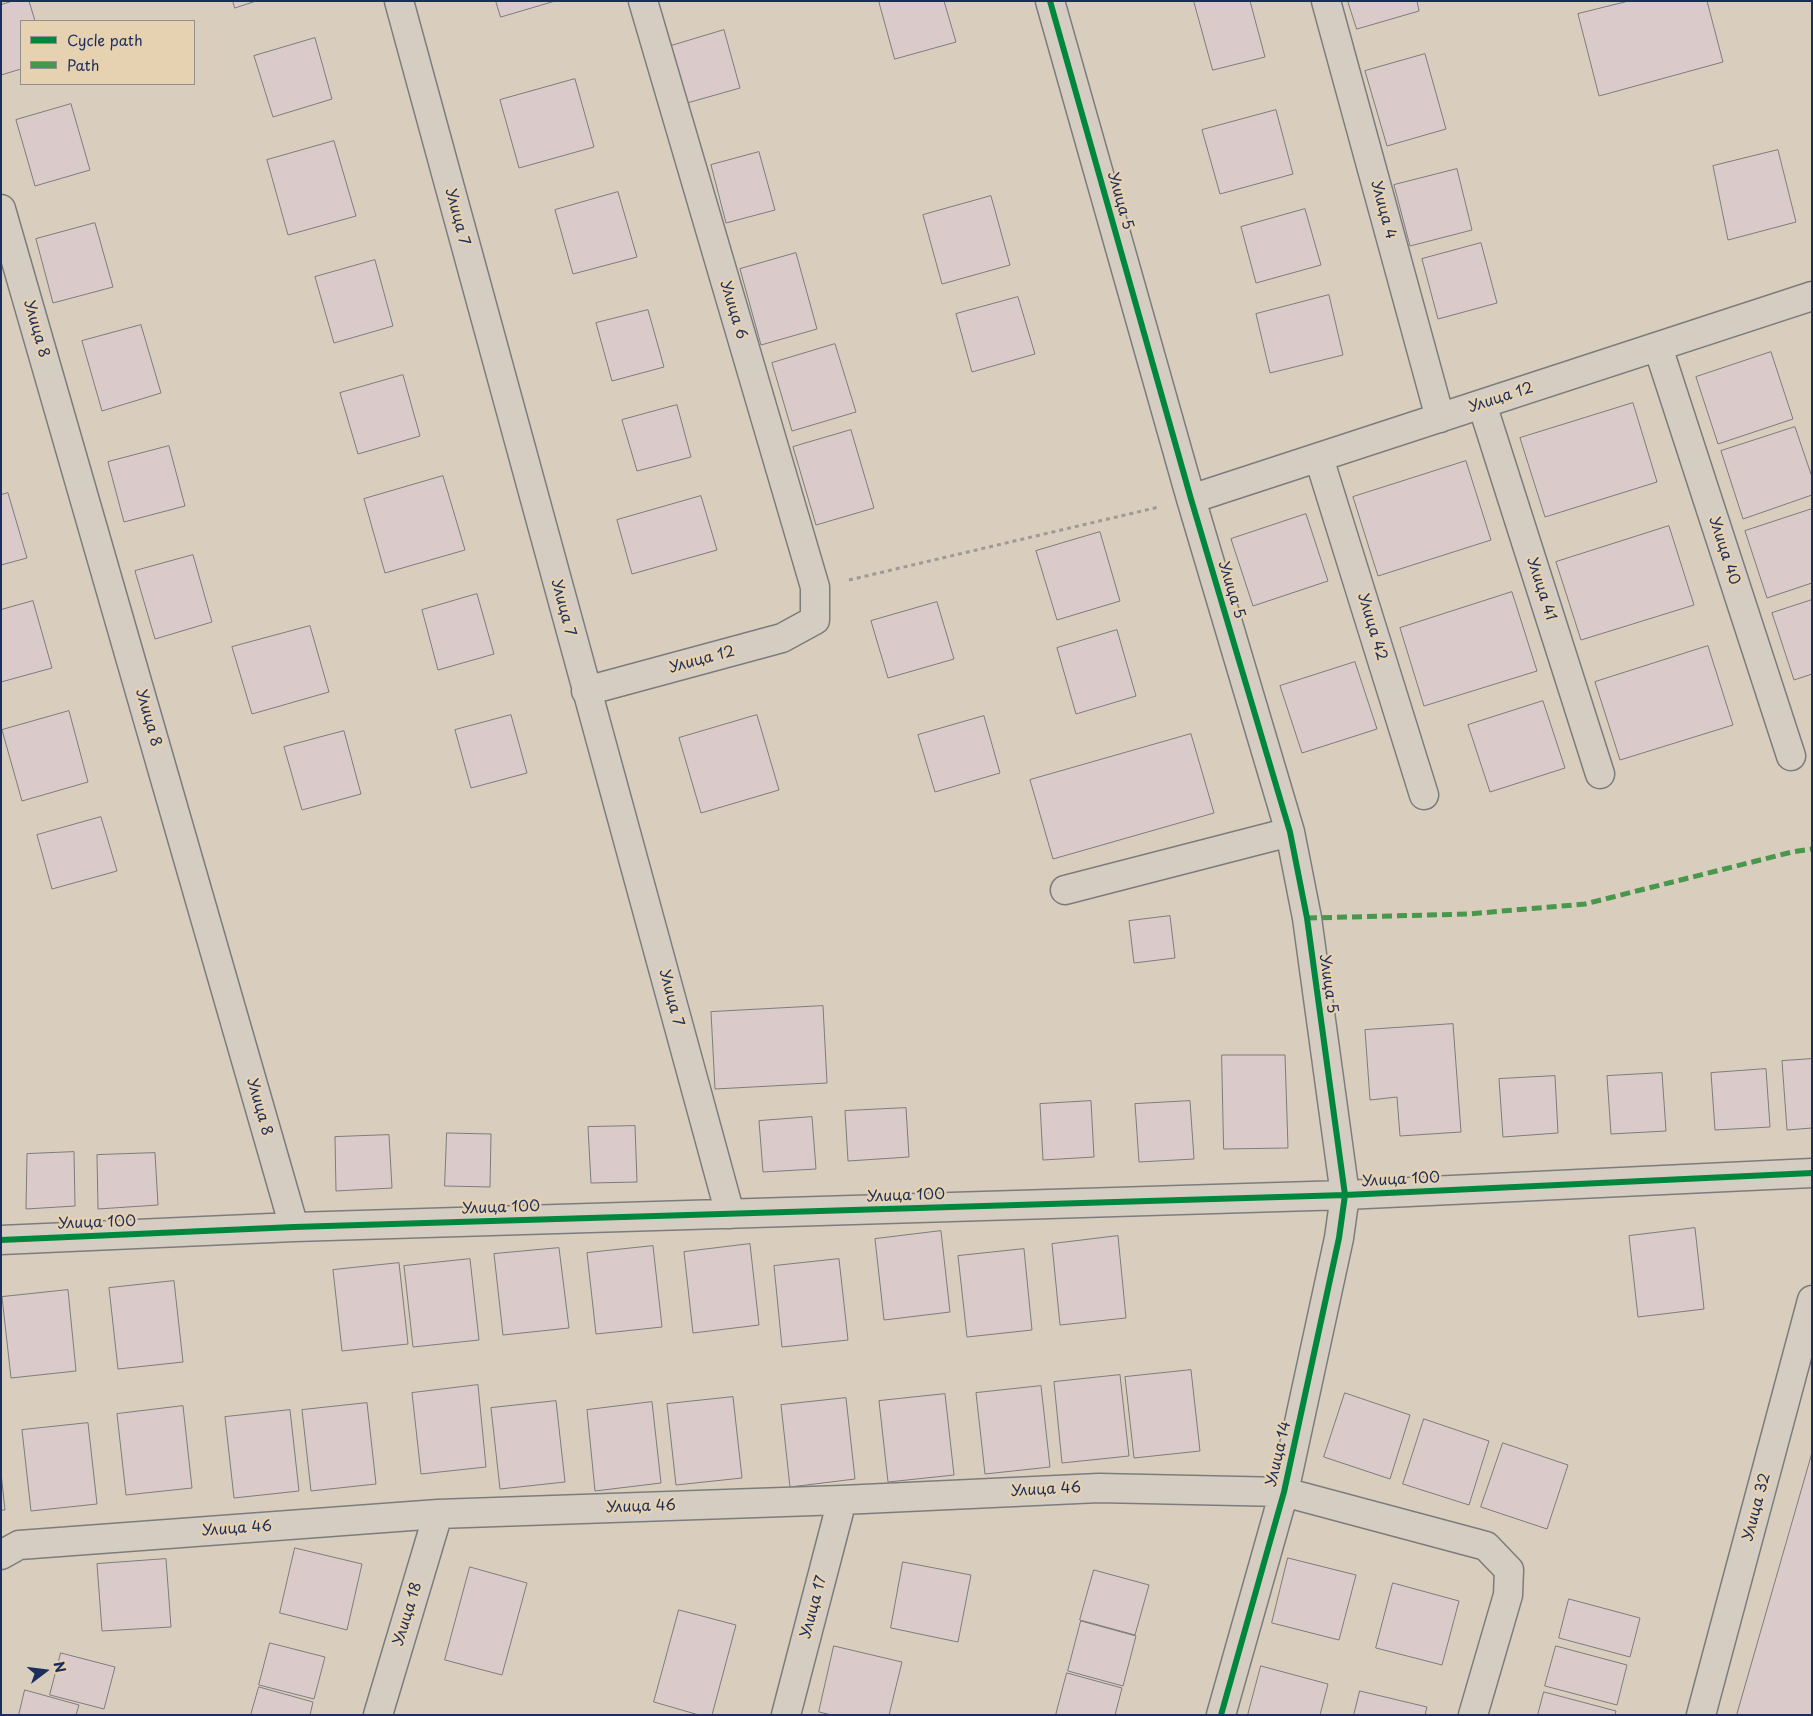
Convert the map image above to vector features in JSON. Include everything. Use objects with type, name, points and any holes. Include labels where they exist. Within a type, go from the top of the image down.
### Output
[{"type":"street","name":"Улица 7","points":[[399,1],[730,1214]]},
{"type":"street","name":"Улица 6","points":[[643,1],[815,588],[815,620]]},
{"type":"street","name":"Улица 5","points":[[1050,1],[1191,500],[1290,832],[1307,918],[1345,1195]]},
{"type":"street","name":"Улица 4","points":[[1326,1],[1440,418]]},
{"type":"street","name":"Улица 8","points":[[1,208],[294,1227]]},
{"type":"street","name":"Улица 12","points":[[1191,500],[1812,296]]},
{"type":"street","name":"Улица 40","points":[[1658,347],[1791,756]]},
{"type":"street","name":"Улица 41","points":[[1482,404],[1600,774]]},
{"type":"street","name":"Улица 42","points":[[1319,458],[1424,795]]},
{"type":"street","name":"Улица 12","points":[[586,691],[782,638],[815,620]]},
{"type":"street","points":[[1065,890],[1290,832]]},
{"type":"street","name":"Улица 100","points":[[1,1240],[294,1227],[1345,1195],[1812,1173]]},
{"type":"street","name":"Улица 14","points":[[1221,1715],[1284,1492],[1339,1238],[1345,1195]]},
{"type":"street","name":"Улица 32","points":[[1701,1715],[1807,1338],[1812,1300]]},
{"type":"street","name":"Улица 46","points":[[2,1553],[20,1545],[438,1514],[842,1500],[1099,1488],[1284,1492],[1486,1546],[1509,1570],[1508,1596],[1473,1715]]},
{"type":"street","name":"Улица 17","points":[[786,1715],[842,1500]]},
{"type":"street","name":"Улица 18","points":[[378,1715],[438,1514]]},
{"type":"path","points":[[815,588],[1191,500]]},
{"type":"building","points":[[13,1],[29,1],[35,20],[20,20],[20,69],[1,75],[1,5]]},
{"type":"building","points":[[233,1],[256,1],[235,8]]},
{"type":"building","points":[[496,1],[555,1],[501,17]]},
{"type":"building","points":[[879,1],[944,1],[956,42],[895,59]]},
{"type":"building","points":[[1194,1],[1250,1],[1265,57],[1213,70]]},
{"type":"building","points":[[1348,1],[1417,1],[1419,11],[1357,29]]},
{"type":"building","points":[[1629,1],[1707,1],[1723,62],[1599,96],[1578,14]]},
{"type":"building","points":[[724,30],[740,88],[687,103],[671,46]]},
{"type":"building","points":[[315,38],[332,99],[273,117],[254,56]]},
{"type":"building","points":[[1425,54],[1446,129],[1387,146],[1365,71]]},
{"type":"building","points":[[575,79],[594,147],[519,168],[500,100]]},
{"type":"building","points":[[71,104],[90,170],[35,186],[16,120]]},
{"type":"building","points":[[1276,110],[1293,174],[1220,194],[1202,130]]},
{"type":"building","points":[[334,141],[356,216],[288,235],[267,160]]},
{"type":"building","points":[[1778,150],[1796,222],[1728,240],[1713,166]]},
{"type":"building","points":[[759,152],[775,210],[726,223],[711,165]]},
{"type":"building","points":[[1457,169],[1472,230],[1410,246],[1394,185]]},
{"type":"building","points":[[618,192],[637,257],[573,274],[555,210]]},
{"type":"building","points":[[991,196],[1010,265],[942,284],[923,215]]},
{"type":"building","points":[[1305,209],[1321,265],[1256,283],[1241,227]]},
{"type":"building","points":[[95,223],[113,287],[53,303],[36,239]]},
{"type":"building","points":[[1481,243],[1497,303],[1438,319],[1422,259]]},
{"type":"building","points":[[796,253],[817,329],[761,345],[740,269]]},
{"type":"building","points":[[375,260],[393,326],[334,343],[315,277]]},
{"type":"building","points":[[1329,295],[1343,355],[1270,373],[1256,314]]},
{"type":"building","points":[[1018,297],[1035,354],[972,372],[956,314]]},
{"type":"building","points":[[648,310],[664,367],[612,381],[596,323]]},
{"type":"building","points":[[141,325],[161,393],[102,411],[82,341]]},
{"type":"building","points":[[835,344],[856,412],[792,431],[772,363]]},
{"type":"building","points":[[1771,352],[1793,419],[1718,444],[1696,377]]},
{"type":"building","points":[[403,375],[420,436],[358,454],[340,393]]},
{"type":"building","points":[[1633,403],[1657,482],[1545,517],[1520,438]]},
{"type":"building","points":[[677,405],[691,457],[637,471],[622,420]]},
{"type":"building","points":[[1795,427],[1812,477],[1812,495],[1743,519],[1721,451]]},
{"type":"building","points":[[851,430],[874,508],[816,525],[793,447]]},
{"type":"building","points":[[169,446],[185,506],[124,522],[108,462]]},
{"type":"building","points":[[1466,461],[1491,540],[1378,576],[1353,497]]},
{"type":"building","points":[[443,476],[465,550],[385,573],[364,499]]},
{"type":"building","points":[[8,493],[27,558],[1,565],[1,495]]},
{"type":"building","points":[[701,496],[717,550],[632,574],[617,520]]},
{"type":"building","points":[[1812,509],[1812,583],[1767,598],[1745,531]]},
{"type":"building","points":[[1306,514],[1328,581],[1253,606],[1231,539]]},
{"type":"building","points":[[1669,526],[1694,605],[1581,640],[1556,562]]},
{"type":"building","points":[[1100,532],[1120,601],[1057,620],[1036,551]]},
{"type":"building","points":[[193,555],[212,622],[155,639],[135,571]]},
{"type":"building","points":[[1512,592],[1537,671],[1424,706],[1400,628]]},
{"type":"building","points":[[477,594],[494,654],[438,670],[422,610]]},
{"type":"building","points":[[1812,600],[1812,674],[1794,680],[1772,613]]},
{"type":"building","points":[[33,601],[52,668],[1,682],[1,610]]},
{"type":"building","points":[[937,602],[954,659],[888,678],[871,621]]},
{"type":"building","points":[[310,626],[329,692],[252,714],[232,647]]},
{"type":"building","points":[[1117,630],[1136,696],[1076,714],[1057,648]]},
{"type":"building","points":[[1708,646],[1733,725],[1620,760],[1595,682]]},
{"type":"building","points":[[1355,662],[1377,729],[1302,753],[1280,686]]},
{"type":"building","points":[[1543,701],[1565,768],[1490,792],[1468,725]]},
{"type":"building","points":[[69,711],[88,782],[22,801],[2,730]]},
{"type":"building","points":[[511,715],[527,773],[471,788],[455,730]]},
{"type":"building","points":[[757,715],[779,790],[701,813],[679,738]]},
{"type":"building","points":[[984,716],[1000,773],[935,792],[918,735]]},
{"type":"building","points":[[344,731],[361,794],[302,810],[284,747]]},
{"type":"building","points":[[1191,734],[1214,813],[1053,859],[1030,780]]},
{"type":"building","points":[[101,817],[117,871],[52,889],[37,835]]},
{"type":"building","points":[[1170,916],[1175,958],[1134,963],[1129,921]]},
{"type":"building","points":[[823,1006],[827,1083],[715,1089],[711,1012]]},
{"type":"building","points":[[1453,1024],[1461,1132],[1400,1136],[1397,1097],[1370,1100],[1365,1030]]},
{"type":"building","points":[[1222,1055],[1285,1055],[1288,1148],[1224,1149]]},
{"type":"building","points":[[1812,1059],[1812,1128],[1787,1130],[1782,1061]]},
{"type":"building","points":[[1766,1069],[1770,1127],[1715,1130],[1711,1073]]},
{"type":"building","points":[[1662,1073],[1666,1131],[1611,1134],[1607,1076]]},
{"type":"building","points":[[1555,1076],[1558,1133],[1503,1137],[1499,1079]]},
{"type":"building","points":[[1091,1101],[1094,1157],[1043,1160],[1040,1104]]},
{"type":"building","points":[[1190,1101],[1194,1159],[1139,1162],[1135,1104]]},
{"type":"building","points":[[906,1108],[909,1157],[848,1161],[845,1111]]},
{"type":"building","points":[[812,1117],[816,1169],[763,1172],[759,1121]]},
{"type":"building","points":[[635,1126],[637,1182],[591,1183],[588,1127]]},
{"type":"building","points":[[447,1133],[491,1134],[490,1187],[445,1186]]},
{"type":"building","points":[[389,1135],[392,1188],[336,1191],[335,1137]]},
{"type":"building","points":[[74,1152],[75,1206],[26,1209],[27,1154]]},
{"type":"building","points":[[155,1153],[158,1205],[98,1209],[97,1155]]},
{"type":"building","points":[[1695,1228],[1704,1309],[1638,1317],[1629,1236]]},
{"type":"building","points":[[941,1231],[950,1312],[884,1320],[875,1239]]},
{"type":"building","points":[[1118,1236],[1126,1318],[1060,1325],[1052,1244]]},
{"type":"building","points":[[750,1244],[759,1325],[693,1333],[684,1252]]},
{"type":"building","points":[[653,1246],[662,1327],[596,1334],[587,1253]]},
{"type":"building","points":[[559,1248],[569,1328],[503,1335],[494,1254]]},
{"type":"building","points":[[1024,1249],[1032,1330],[967,1337],[958,1256]]},
{"type":"building","points":[[470,1259],[479,1340],[413,1347],[404,1266]]},
{"type":"building","points":[[839,1259],[848,1340],[782,1347],[774,1266]]},
{"type":"building","points":[[399,1263],[408,1344],[342,1351],[333,1270]]},
{"type":"building","points":[[174,1281],[183,1362],[118,1369],[109,1288]]},
{"type":"building","points":[[68,1290],[76,1371],[11,1378],[2,1297]]},
{"type":"building","points":[[1191,1370],[1200,1451],[1134,1458],[1125,1377]]},
{"type":"building","points":[[1120,1375],[1129,1456],[1062,1463],[1054,1382]]},
{"type":"building","points":[[478,1385],[486,1467],[421,1474],[412,1393]]},
{"type":"building","points":[[1041,1386],[1050,1467],[985,1474],[976,1393]]},
{"type":"building","points":[[1345,1393],[1410,1415],[1390,1479],[1324,1457]]},
{"type":"building","points":[[945,1394],[954,1475],[888,1482],[879,1401]]},
{"type":"building","points":[[733,1397],[742,1478],[676,1485],[667,1404]]},
{"type":"building","points":[[846,1398],[855,1479],[790,1487],[781,1405]]},
{"type":"building","points":[[556,1401],[565,1482],[500,1489],[491,1408]]},
{"type":"building","points":[[652,1402],[661,1483],[595,1491],[587,1410]]},
{"type":"building","points":[[367,1403],[376,1484],[311,1491],[302,1410]]},
{"type":"building","points":[[183,1406],[192,1488],[126,1495],[117,1414]]},
{"type":"building","points":[[290,1410],[299,1491],[234,1498],[225,1417]]},
{"type":"building","points":[[1424,1419],[1489,1441],[1469,1505],[1403,1484]]},
{"type":"building","points":[[88,1423],[97,1504],[31,1511],[22,1430]]},
{"type":"building","points":[[1503,1443],[1568,1465],[1547,1529],[1481,1507]]},
{"type":"building","points":[[1812,1453],[1812,1715],[1737,1715]]},
{"type":"building","points":[[1,1473],[5,1510],[1,1510]]},
{"type":"building","points":[[295,1548],[362,1564],[347,1630],[280,1613]]},
{"type":"building","points":[[1288,1558],[1356,1575],[1339,1640],[1272,1623]]},
{"type":"building","points":[[166,1559],[171,1627],[102,1631],[97,1564]]},
{"type":"building","points":[[903,1562],[971,1575],[958,1642],[891,1628]]},
{"type":"building","points":[[470,1567],[527,1583],[502,1675],[445,1660]]},
{"type":"building","points":[[1094,1570],[1149,1585],[1135,1635],[1080,1620]]},
{"type":"building","points":[[1393,1583],[1459,1601],[1442,1665],[1376,1648]]},
{"type":"building","points":[[1569,1599],[1640,1618],[1630,1657],[1559,1638]]},
{"type":"building","points":[[679,1610],[736,1625],[712,1715],[699,1715],[654,1702]]},
{"type":"building","points":[[1081,1621],[1136,1636],[1123,1686],[1068,1671]]},
{"type":"building","points":[[270,1643],[325,1657],[314,1699],[259,1685]]},
{"type":"building","points":[[834,1646],[902,1662],[889,1715],[832,1715],[819,1712]]},
{"type":"building","points":[[1556,1646],[1627,1665],[1617,1705],[1545,1686]]},
{"type":"building","points":[[61,1653],[115,1667],[104,1709],[50,1695]]},
{"type":"building","points":[[1261,1666],[1328,1684],[1320,1715],[1248,1715]]},
{"type":"building","points":[[1067,1673],[1122,1688],[1115,1715],[1056,1715]]},
{"type":"building","points":[[259,1687],[313,1702],[310,1715],[251,1715]]},
{"type":"building","points":[[25,1690],[79,1705],[76,1715],[19,1715]]},
{"type":"building","points":[[1360,1691],[1427,1707],[1425,1715],[1354,1715]]},
{"type":"building","points":[[1544,1692],[1616,1711],[1615,1715],[1538,1715]]},
{"type":"marked path","points":[[1307,918],[1468,914],[1585,904],[1792,852],[1812,849]]},
{"type":"cycle path","points":[[1050,1],[1191,499],[1290,832],[1307,918],[1345,1195],[1339,1238],[1284,1492],[1221,1715]]},
{"type":"cycle path","points":[[1,1240],[294,1227],[1345,1195],[1812,1173]]}]
